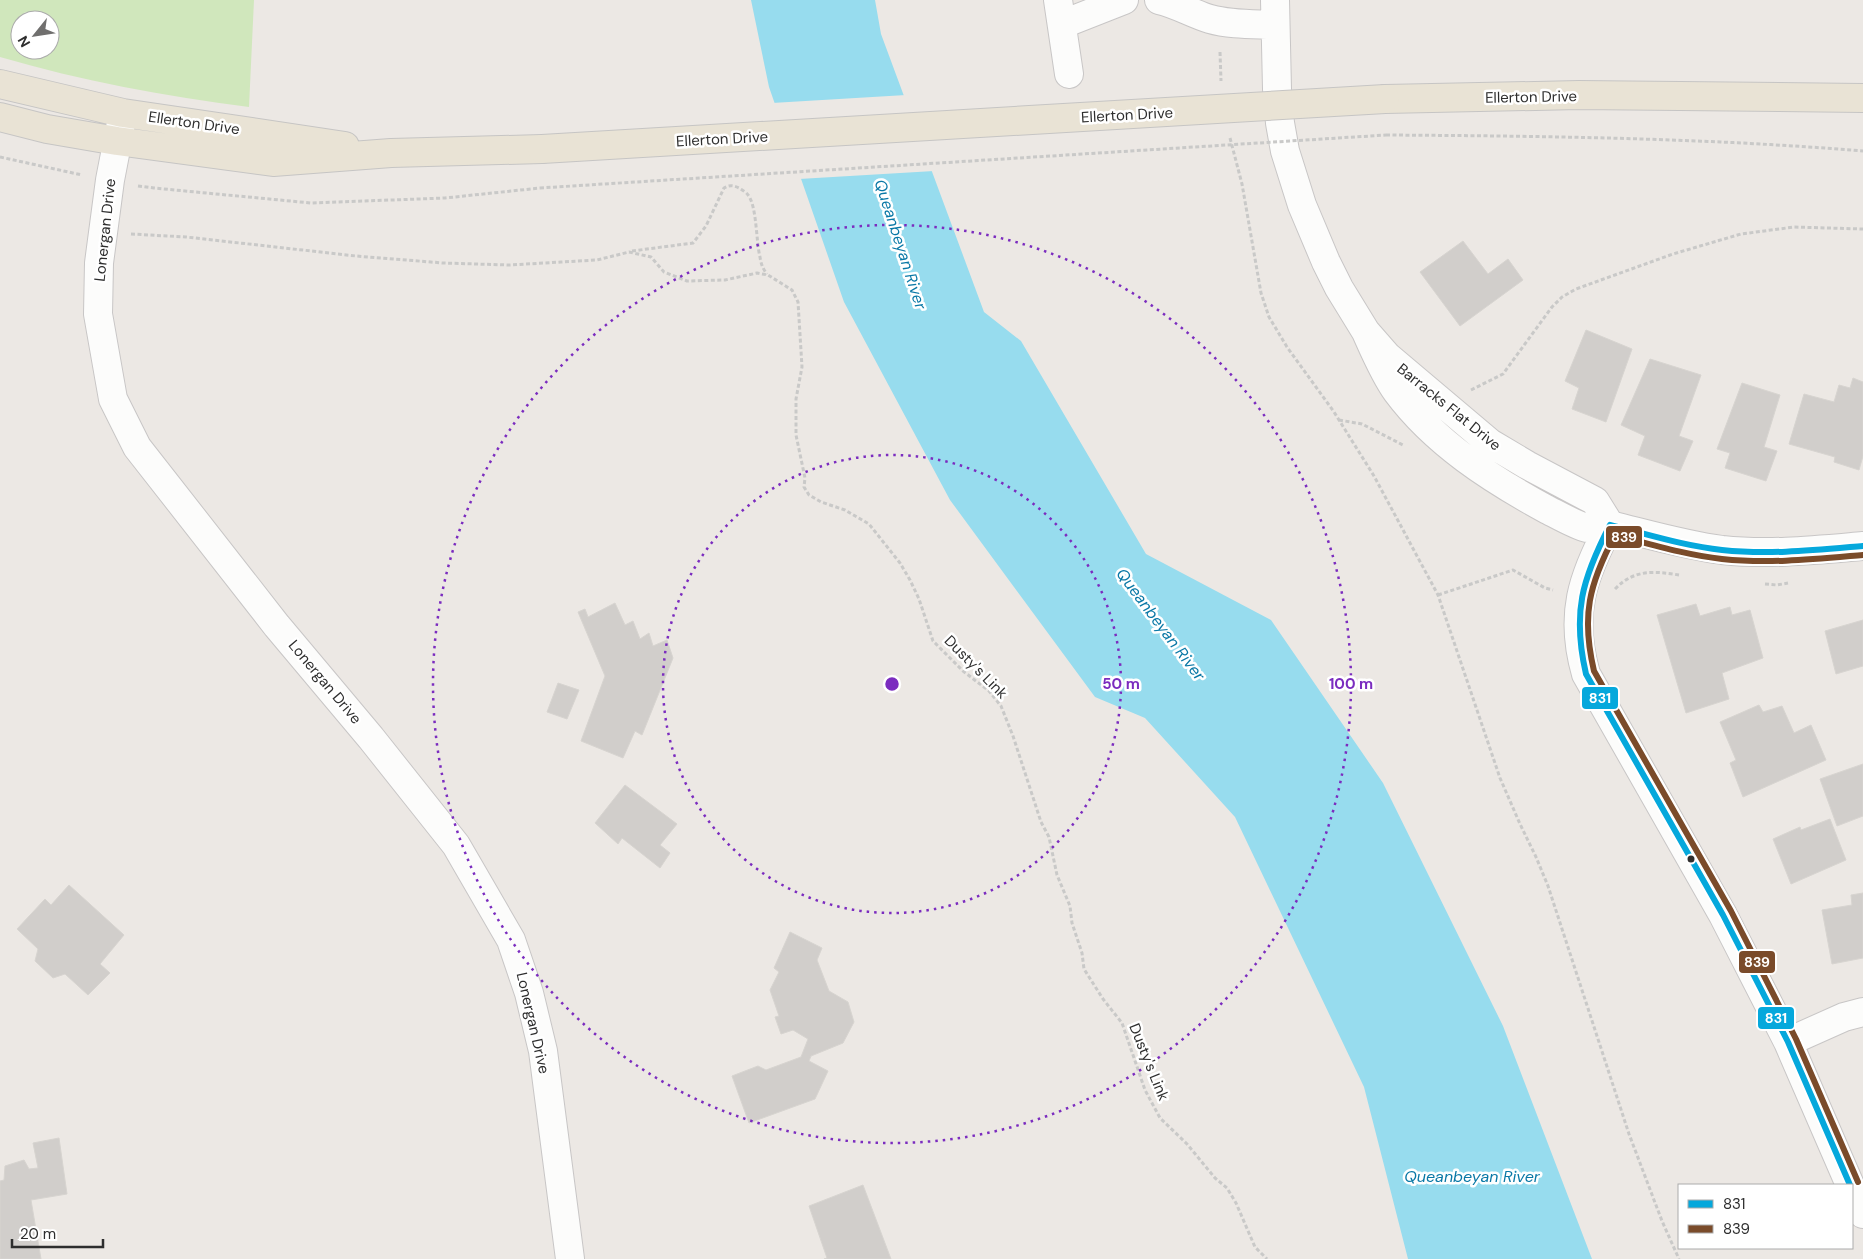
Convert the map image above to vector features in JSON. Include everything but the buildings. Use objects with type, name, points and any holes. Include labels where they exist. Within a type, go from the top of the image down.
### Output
[{"type":"main road","name":"Ellerton Drive","points":[[0,84],[123,113],[391,153]]},
{"type":"main road","name":"Ellerton Drive","points":[[0,117],[47,129],[117,141],[273,162],[391,153],[542,149],[1385,99],[1579,96],[1863,98]]},
{"type":"street","points":[[1069,74],[1060,12],[1124,0]]},
{"type":"street","points":[[1159,0],[1176,4],[1220,21],[1243,24],[1275,12]]},
{"type":"street","name":"Barracks Flat Drive","points":[[1275,12],[1280,123],[1285,151],[1302,205],[1339,288],[1366,332],[1385,373],[1396,391],[1455,450],[1530,500],[1588,528],[1610,525],[1682,543],[1722,550],[1792,552],[1863,546]]},
{"type":"street","name":"Lonergan Drive","points":[[123,113],[99,262],[98,314],[112,398],[137,447],[277,626],[371,738],[456,845],[511,940],[529,993],[543,1051],[570,1259]]},
{"type":"street","name":"Barracks Flat Drive","points":[[1366,332],[1387,356],[1490,443],[1595,501],[1610,525]]},
{"type":"street","points":[[1610,525],[1593,560],[1580,597],[1578,636],[1580,655],[1586,674],[1723,914],[1788,1042],[1850,1184]]},
{"type":"street","points":[[1788,1042],[1844,1017],[1863,1012]]},
{"type":"street","points":[[1853,1192],[1863,1214]]},
{"type":"path","points":[[1220,21],[1222,86]]},
{"type":"path","points":[[1229,134],[1242,184],[1264,304],[1287,347],[1339,420],[1393,510],[1438,595],[1500,778],[1548,886],[1629,1134],[1662,1221],[1679,1259]]},
{"type":"path","points":[[540,188],[1386,135],[1550,136],[1782,144],[1863,151]]},
{"type":"path","points":[[103,232],[186,237],[443,263],[508,265],[597,260],[629,252],[693,243],[706,226],[724,188],[735,186],[748,194],[752,201],[762,268],[768,275]]},
{"type":"path","points":[[1450,409],[1462,396],[1503,374],[1552,306],[1562,297],[1576,289],[1674,254],[1741,234],[1794,227],[1863,229]]},
{"type":"path","points":[[629,252],[652,257],[664,272],[687,281],[725,280],[757,273],[768,275]]},
{"type":"path","name":"Dusty's Link","points":[[768,275],[792,290],[798,302],[802,368],[796,400],[796,435],[805,478],[804,487],[809,495],[821,502],[845,510],[869,524],[900,563],[910,580],[919,599],[933,641],[964,671],[989,691],[1001,706],[1048,836],[1057,875],[1070,906],[1072,923],[1082,954],[1084,969],[1093,985],[1122,1023],[1145,1090],[1160,1118],[1198,1157],[1215,1178],[1227,1188],[1236,1203],[1255,1247],[1266,1259]]},
{"type":"path","points":[[1339,420],[1362,424],[1401,445],[1407,446],[1418,442],[1432,429]]},
{"type":"path","points":[[1438,595],[1513,570],[1545,588],[1607,604],[1616,587],[1632,576],[1652,571],[1688,576]]},
{"type":"path","points":[[1759,583],[1777,585],[1796,582]]},
{"type":"green space","points":[[0,0],[254,0],[249,107],[124,87],[10,60],[60,60],[60,10],[10,10],[10,60],[0,57]]},
{"type":"water","name":"Queanbeyan River","points":[[751,0],[875,0],[881,34],[984,312],[1021,341],[1146,554],[1271,620],[1383,783],[1503,1026],[1592,1259],[1408,1259],[1364,1087],[1235,817],[1145,718],[1095,697],[950,500],[844,302],[769,87]]},
{"type":"pier","points":[[906,95],[934,171],[799,179],[772,103]]},
{"type":"transit line","name":"831","points":[[1610,525],[1592,562],[1582,597],[1580,633],[1586,674],[1723,915],[1788,1042],[1850,1184]]},
{"type":"transit line","name":"831","points":[[1610,525],[1680,543],[1722,550],[1775,552],[1863,546]]},
{"type":"transit line","name":"839","points":[[1858,1182],[1796,1039],[1731,911],[1594,671],[1590,651],[1588,617],[1590,601],[1599,569],[1615,535],[1668,549],[1722,559],[1757,561],[1863,555]]}]
